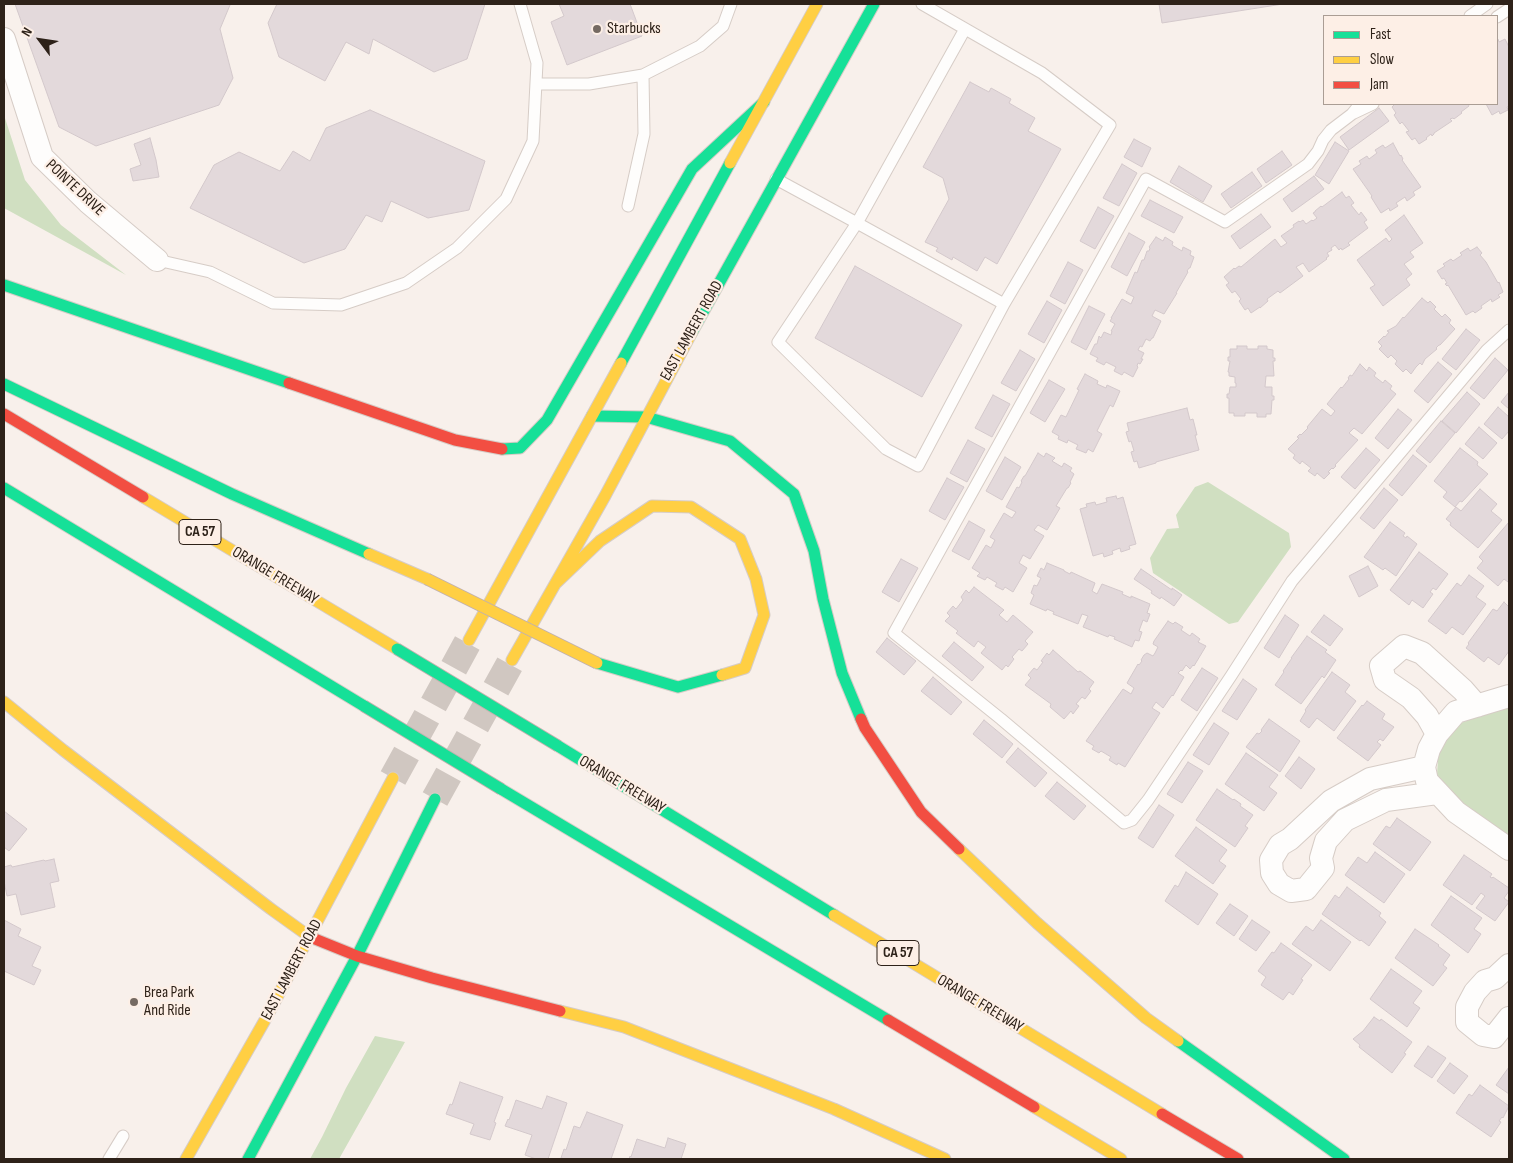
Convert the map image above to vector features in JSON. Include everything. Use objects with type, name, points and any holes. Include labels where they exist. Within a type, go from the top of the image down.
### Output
[{"type":"main road","points":[[469,640],[817,4]]},
{"type":"main road","name":"EAST LAMBERT ROAD","points":[[512,660],[605,496],[776,179],[874,4]]},
{"type":"main road","points":[[4,285],[455,440],[498,449],[520,448],[547,420],[692,169],[764,102]]},
{"type":"main road","points":[[4,384],[232,494],[427,580],[597,663],[678,687],[744,668],[764,615],[756,579],[740,539],[691,507],[652,506],[600,541],[555,584]]},
{"type":"main road","name":"ORANGE FREEWAY","points":[[4,414],[558,746],[1144,1104],[1238,1159]]},
{"type":"main road","points":[[592,416],[646,417],[730,441],[794,494],[814,551],[823,599],[842,673],[865,728],[922,812],[1037,923],[1146,1018],[1344,1159]]},
{"type":"main road","points":[[4,488],[502,790],[1121,1159]]},
{"type":"main road","points":[[4,702],[78,762],[310,937],[357,956],[432,978],[624,1027],[834,1109],[945,1159]]},
{"type":"main road","name":"EAST LAMBERT ROAD","points":[[186,1159],[310,937],[393,778]]},
{"type":"main road","points":[[248,1159],[357,956],[435,799]]},
{"type":"street","name":"POINTE DRIVE","points":[[4,39],[42,157],[88,202],[157,260]]},
{"type":"street","points":[[1437,734],[1427,716],[1411,698],[1385,680],[1381,666],[1404,646],[1422,653],[1463,690],[1477,706]]},
{"type":"street","points":[[1509,696],[1456,712],[1437,734],[1429,748],[1424,767],[1427,781],[1456,812],[1509,850]]},
{"type":"street","points":[[1424,767],[1370,779],[1332,801],[1290,839],[1280,845],[1271,860],[1272,874],[1279,884],[1291,891],[1306,889],[1323,868],[1321,858],[1326,840],[1345,820],[1386,800],[1437,793]]},
{"type":"street","points":[[1290,839],[1307,845],[1321,858]]},
{"type":"street","points":[[1505,976],[1485,981],[1475,992],[1468,1007],[1467,1022],[1483,1035],[1494,1037],[1509,1018]]},
{"type":"lane","points":[[157,260],[210,272],[273,303],[341,305],[406,283],[457,248],[506,199],[533,141],[537,63],[520,4]]},
{"type":"lane","points":[[536,84],[589,84],[643,75],[700,46],[723,26],[731,4]]},
{"type":"lane","points":[[922,4],[1042,73],[1110,125],[1004,304],[918,466],[886,449],[778,342],[857,223],[965,29]]},
{"type":"lane","points":[[1471,15],[1487,4]]},
{"type":"lane","points":[[1498,16],[1509,9]]},
{"type":"lane","points":[[628,206],[644,134],[643,75]]},
{"type":"lane","points":[[1352,114],[1359,105]]},
{"type":"lane","points":[[1371,105],[1352,114],[1331,130],[1308,164],[1225,222],[1146,180],[894,633],[1001,719],[1124,823],[1132,820],[1148,800],[1232,676],[1292,581],[1487,350],[1509,330]]},
{"type":"lane","points":[[776,179],[1004,304]]},
{"type":"lane","points":[[109,1159],[123,1136]]},
{"type":"green space","points":[[4,115],[25,180],[61,225],[126,275],[4,208]]},
{"type":"green space","points":[[1208,482],[1289,533],[1291,547],[1238,622],[1229,624],[1153,573],[1150,558],[1167,529],[1179,528],[1176,515],[1195,487]]},
{"type":"green space","points":[[1509,707],[1509,838],[1448,793],[1437,774],[1439,745],[1453,726]]},
{"type":"green space","points":[[375,1036],[405,1042],[339,1159],[310,1159],[346,1088]]},
{"type":"building","points":[[15,4],[229,4],[220,29],[233,78],[219,105],[96,146],[59,127]]},
{"type":"building","points":[[277,4],[485,4],[467,59],[434,72],[373,39],[369,54],[346,42],[325,81],[279,57],[268,23]]},
{"type":"building","name":"Starbucks","points":[[559,4],[630,4],[642,36],[567,65],[551,22],[564,16]]},
{"type":"building","points":[[1159,4],[1283,4],[1162,23]]},
{"type":"building","points":[[1498,39],[1499,42],[1505,39],[1509,47],[1509,106],[1507,107],[1508,110],[1500,114],[1499,111],[1492,115],[1487,105],[1498,105]]},
{"type":"building","points":[[970,82],[989,92],[991,88],[1011,99],[1009,103],[1035,118],[1028,131],[1061,149],[997,264],[985,257],[977,271],[953,257],[952,260],[936,251],[938,248],[925,242],[949,199],[943,178],[923,167]]},
{"type":"building","points":[[1394,105],[1469,106],[1454,119],[1450,119],[1452,121],[1419,144],[1415,138],[1412,140],[1406,132],[1409,131],[1402,122],[1400,124],[1394,115],[1396,113],[1392,107]]},
{"type":"building","points":[[1379,108],[1389,121],[1349,150],[1340,137]]},
{"type":"building","points":[[370,110],[485,161],[469,210],[428,218],[391,201],[382,222],[366,215],[345,249],[304,263],[190,208],[214,165],[239,152],[280,171],[293,151],[310,161],[326,128]]},
{"type":"building","points":[[150,138],[159,177],[133,181],[130,169],[141,165],[134,144]]},
{"type":"building","points":[[1134,139],[1151,148],[1142,167],[1124,157]]},
{"type":"building","points":[[1335,142],[1349,151],[1329,184],[1315,175]]},
{"type":"building","points":[[1393,143],[1402,160],[1421,187],[1413,192],[1415,195],[1407,201],[1405,197],[1396,203],[1398,206],[1390,211],[1389,208],[1381,213],[1372,196],[1353,169],[1361,164],[1359,161],[1367,156],[1369,159],[1377,153],[1375,150],[1383,145],[1385,148]]},
{"type":"building","points":[[1282,151],[1292,165],[1266,183],[1257,169]]},
{"type":"building","points":[[1122,164],[1137,173],[1119,206],[1103,198]]},
{"type":"building","points":[[1179,166],[1212,186],[1203,202],[1170,182]]},
{"type":"building","points":[[1252,172],[1262,186],[1231,208],[1221,194]]},
{"type":"building","points":[[1314,176],[1324,189],[1292,212],[1283,199]]},
{"type":"building","points":[[1342,192],[1346,198],[1349,196],[1354,203],[1351,205],[1359,215],[1361,212],[1367,220],[1364,222],[1368,228],[1342,250],[1341,248],[1339,250],[1335,245],[1327,253],[1329,256],[1327,259],[1309,272],[1303,263],[1296,267],[1303,276],[1280,293],[1278,291],[1267,299],[1268,301],[1260,308],[1251,313],[1248,308],[1245,310],[1239,301],[1241,299],[1235,291],[1232,293],[1226,285],[1229,283],[1224,277],[1234,268],[1241,267],[1275,239],[1281,247],[1287,243],[1281,236],[1299,221],[1303,220],[1306,224],[1313,221],[1317,218],[1313,213],[1315,211]]},
{"type":"building","points":[[1150,200],[1183,217],[1174,233],[1141,216]]},
{"type":"building","points":[[1098,207],[1114,216],[1095,249],[1080,241]]},
{"type":"building","points":[[1261,214],[1271,227],[1240,249],[1231,236]]},
{"type":"building","points":[[1404,215],[1423,243],[1410,252],[1414,257],[1404,264],[1412,274],[1406,279],[1410,285],[1383,306],[1370,288],[1375,285],[1357,260],[1386,238],[1389,242],[1392,239],[1385,230]]},
{"type":"building","points":[[1129,233],[1145,242],[1127,276],[1111,267]]},
{"type":"building","points":[[1156,237],[1163,241],[1165,237],[1173,242],[1172,245],[1182,251],[1183,247],[1191,251],[1190,255],[1194,257],[1177,293],[1164,314],[1155,310],[1152,316],[1161,321],[1153,338],[1150,341],[1146,339],[1138,350],[1144,353],[1141,359],[1143,359],[1140,364],[1138,363],[1133,377],[1124,372],[1122,375],[1114,371],[1116,367],[1106,362],[1104,365],[1096,361],[1098,358],[1090,354],[1095,344],[1097,344],[1099,336],[1101,338],[1104,332],[1111,335],[1115,324],[1110,321],[1122,299],[1131,304],[1134,297],[1126,293],[1135,272],[1137,273],[1142,260],[1144,260],[1149,247]]},
{"type":"building","points":[[1477,247],[1482,253],[1480,255],[1499,282],[1503,292],[1498,295],[1500,297],[1492,302],[1491,299],[1475,313],[1473,311],[1466,315],[1448,285],[1445,284],[1447,283],[1444,278],[1442,279],[1437,271],[1445,266],[1443,264],[1451,259],[1453,261],[1462,255],[1460,253],[1468,248],[1470,251]]},
{"type":"building","points":[[1068,262],[1083,270],[1065,304],[1050,296]]},
{"type":"building","points":[[855,266],[962,325],[922,397],[815,338]]},
{"type":"building","points":[[1422,298],[1428,303],[1430,301],[1436,307],[1434,309],[1442,317],[1445,314],[1451,320],[1449,323],[1455,329],[1425,359],[1422,365],[1420,363],[1411,374],[1406,369],[1403,372],[1395,364],[1397,361],[1391,355],[1388,358],[1379,349],[1382,346],[1378,342]]},
{"type":"building","points":[[1047,301],[1062,310],[1044,343],[1028,334]]},
{"type":"building","points":[[1089,306],[1105,314],[1086,350],[1071,342]]},
{"type":"building","points":[[1466,329],[1480,340],[1456,370],[1442,359]]},
{"type":"building","points":[[1237,346],[1247,346],[1247,349],[1258,349],[1258,346],[1267,346],[1267,349],[1273,350],[1273,358],[1275,358],[1275,361],[1273,361],[1274,376],[1266,376],[1265,387],[1272,387],[1274,400],[1272,400],[1271,414],[1266,414],[1266,417],[1257,417],[1257,413],[1245,413],[1245,416],[1234,416],[1234,413],[1229,413],[1229,398],[1227,398],[1227,394],[1229,394],[1230,387],[1236,387],[1236,383],[1235,377],[1229,376],[1230,361],[1228,361],[1228,357],[1230,357],[1230,349],[1237,349]]},
{"type":"building","points":[[1020,350],[1035,359],[1016,391],[1001,383]]},
{"type":"building","points":[[1495,358],[1508,370],[1484,399],[1470,388]]},
{"type":"building","points":[[1438,362],[1452,374],[1428,403],[1414,391]]},
{"type":"building","points":[[1360,364],[1367,371],[1369,367],[1376,373],[1374,376],[1383,383],[1385,380],[1392,386],[1390,389],[1396,394],[1362,434],[1354,428],[1349,433],[1358,440],[1336,466],[1328,472],[1330,473],[1324,479],[1317,473],[1315,476],[1308,471],[1311,468],[1302,461],[1300,464],[1293,458],[1295,455],[1288,449],[1299,438],[1297,437],[1308,428],[1322,409],[1331,416],[1335,411],[1327,404]]},
{"type":"building","points":[[1085,374],[1098,381],[1097,384],[1106,388],[1107,385],[1120,391],[1113,407],[1110,405],[1097,431],[1102,434],[1093,452],[1088,449],[1086,453],[1076,449],[1078,445],[1068,440],[1067,443],[1058,439],[1059,436],[1052,432],[1061,415],[1066,417]]},
{"type":"building","points":[[1049,380],[1065,389],[1045,422],[1030,413]]},
{"type":"building","points":[[1467,392],[1480,404],[1456,433],[1442,421]]},
{"type":"building","points":[[1509,392],[1509,409],[1501,402]]},
{"type":"building","points":[[993,395],[1010,404],[992,437],[975,428]]},
{"type":"building","points":[[1498,407],[1509,417],[1509,431],[1502,439],[1484,424]]},
{"type":"building","points":[[1187,408],[1190,420],[1193,419],[1199,450],[1139,468],[1137,461],[1134,462],[1131,452],[1134,451],[1126,432],[1129,431],[1127,423]]},
{"type":"building","points":[[1398,409],[1412,420],[1388,449],[1375,438]]},
{"type":"building","points":[[1441,421],[1455,433],[1430,463],[1416,451]]},
{"type":"building","points":[[1479,427],[1497,443],[1483,459],[1465,444]]},
{"type":"building","points":[[968,440],[985,449],[967,482],[950,473]]},
{"type":"building","points":[[1366,448],[1380,460],[1355,489],[1341,477]]},
{"type":"building","points":[[1460,448],[1478,462],[1477,465],[1488,474],[1455,507],[1443,497],[1447,492],[1434,481]]},
{"type":"building","points":[[1038,453],[1044,457],[1046,453],[1055,458],[1052,461],[1062,467],[1064,463],[1072,468],[1070,471],[1074,474],[1071,483],[1056,506],[1060,508],[1047,530],[1038,525],[1034,530],[1044,536],[1030,559],[1023,555],[1019,563],[1027,568],[1013,592],[1005,587],[1003,590],[995,586],[997,583],[987,577],[985,580],[977,576],[980,573],[972,568],[986,545],[991,548],[995,540],[990,537],[1004,513],[1012,518],[1016,512],[1006,507]]},
{"type":"building","points":[[1413,455],[1427,466],[1402,496],[1389,485]]},
{"type":"building","points":[[1005,457],[1021,467],[1002,500],[986,491]]},
{"type":"building","points":[[947,478],[964,487],[945,520],[929,511]]},
{"type":"building","points":[[1384,488],[1398,500],[1374,529],[1360,518]]},
{"type":"building","points":[[1480,489],[1497,504],[1491,511],[1502,520],[1478,548],[1450,525],[1451,523],[1446,519],[1456,507],[1461,511]]},
{"type":"building","points":[[1116,496],[1117,499],[1123,497],[1136,544],[1129,546],[1130,549],[1121,552],[1120,548],[1112,551],[1113,554],[1104,557],[1103,553],[1093,556],[1080,509],[1087,507],[1086,504],[1095,502],[1096,505],[1107,502],[1106,498]]},
{"type":"building","points":[[969,521],[985,530],[969,560],[952,551]]},
{"type":"building","points":[[1390,522],[1405,533],[1403,536],[1406,538],[1407,536],[1417,544],[1396,576],[1364,557]]},
{"type":"building","points":[[1509,522],[1509,580],[1508,582],[1504,579],[1498,586],[1477,568],[1483,561],[1479,557]]},
{"type":"building","points":[[1419,552],[1448,574],[1436,590],[1433,588],[1430,592],[1433,594],[1423,608],[1412,600],[1409,605],[1390,590]]},
{"type":"building","points":[[901,559],[918,568],[899,602],[882,592]]},
{"type":"building","points":[[1047,563],[1095,583],[1092,591],[1097,594],[1102,584],[1123,592],[1122,594],[1131,598],[1131,596],[1150,604],[1147,613],[1150,614],[1147,622],[1143,620],[1139,631],[1142,632],[1139,641],[1135,640],[1132,647],[1114,639],[1115,637],[1109,635],[1108,637],[1083,627],[1088,616],[1082,614],[1078,624],[1053,614],[1054,612],[1047,609],[1046,611],[1030,604],[1034,595],[1031,593],[1034,585],[1037,586],[1041,578],[1037,576],[1041,568],[1044,570]]},
{"type":"building","points":[[1368,566],[1378,586],[1359,597],[1349,576]]},
{"type":"building","points":[[1141,569],[1182,595],[1174,606],[1151,593],[1152,591],[1134,579]]},
{"type":"building","points":[[1469,575],[1484,586],[1476,597],[1486,604],[1463,635],[1452,627],[1446,634],[1428,621],[1457,583],[1461,586]]},
{"type":"building","points":[[974,587],[1004,610],[999,615],[1007,622],[1013,615],[1033,632],[1025,641],[1028,644],[1022,651],[1019,649],[1012,657],[1014,659],[1008,667],[1006,665],[1002,670],[981,653],[986,647],[978,641],[974,647],[956,633],[958,631],[945,621],[950,616],[947,613],[953,606],[956,609],[963,600],[961,597],[966,590],[969,593]]},
{"type":"building","points":[[1504,602],[1509,607],[1509,651],[1499,665],[1488,657],[1484,662],[1466,648],[1493,609],[1497,611]]},
{"type":"building","points":[[1285,615],[1299,625],[1279,658],[1264,648]]},
{"type":"building","points":[[1324,615],[1343,629],[1330,646],[1311,632]]},
{"type":"building","points":[[1168,621],[1173,624],[1175,622],[1183,627],[1181,630],[1190,636],[1192,633],[1200,639],[1198,642],[1206,646],[1194,666],[1190,669],[1186,665],[1178,673],[1184,677],[1173,696],[1163,708],[1156,702],[1152,708],[1160,713],[1125,767],[1118,763],[1117,765],[1109,760],[1111,757],[1101,751],[1099,753],[1092,749],[1094,746],[1086,741],[1123,689],[1131,694],[1134,688],[1127,683],[1144,655],[1147,653],[1153,656],[1155,653],[1158,647],[1153,644],[1154,641]]},
{"type":"building","points":[[1307,636],[1327,650],[1325,652],[1336,660],[1324,678],[1322,676],[1301,704],[1275,685]]},
{"type":"building","points":[[887,638],[916,661],[904,675],[876,652]]},
{"type":"building","points":[[954,642],[984,667],[972,681],[942,656]]},
{"type":"building","points":[[1053,650],[1078,672],[1080,671],[1094,682],[1089,689],[1091,691],[1085,699],[1082,697],[1076,704],[1079,706],[1073,714],[1071,711],[1064,719],[1050,707],[1051,704],[1025,685],[1031,678],[1028,675],[1034,668],[1037,670],[1047,653],[1049,655]]},
{"type":"building","points":[[1202,668],[1218,678],[1197,711],[1181,700]]},
{"type":"building","points":[[1332,672],[1350,685],[1345,692],[1356,701],[1334,731],[1317,718],[1309,728],[1300,721],[1305,710]]},
{"type":"building","points":[[933,677],[962,702],[951,715],[921,691]]},
{"type":"building","points":[[1243,679],[1257,689],[1237,720],[1222,711]]},
{"type":"building","points":[[1367,701],[1385,714],[1382,719],[1394,727],[1383,741],[1380,739],[1377,742],[1381,745],[1368,761],[1337,738]]},
{"type":"building","points":[[1269,719],[1300,741],[1280,772],[1246,747],[1257,733],[1259,734],[1262,731]]},
{"type":"building","points":[[984,720],[1013,744],[1002,758],[973,734]]},
{"type":"building","points":[[1214,723],[1229,733],[1209,765],[1193,755]]},
{"type":"building","points":[[1018,748],[1047,773],[1035,787],[1006,762]]},
{"type":"building","points":[[1246,753],[1278,775],[1269,787],[1277,793],[1264,811],[1225,784]]},
{"type":"building","points":[[1299,757],[1315,769],[1301,789],[1285,776]]},
{"type":"building","points":[[1188,762],[1203,771],[1182,803],[1167,794]]},
{"type":"building","points":[[1057,782],[1086,806],[1074,820],[1045,796]]},
{"type":"building","points":[[1217,789],[1241,804],[1240,806],[1253,815],[1245,826],[1248,828],[1235,847],[1196,820]]},
{"type":"building","points":[[1159,805],[1174,815],[1153,848],[1138,838]]},
{"type":"building","points":[[4,811],[27,829],[9,851],[4,847]]},
{"type":"building","points":[[1397,818],[1431,842],[1410,871],[1373,844],[1386,826],[1390,828]]},
{"type":"building","points":[[1196,827],[1227,850],[1219,861],[1226,866],[1213,884],[1175,856]]},
{"type":"building","points":[[1375,852],[1405,874],[1384,903],[1345,875],[1358,857],[1367,863]]},
{"type":"building","points":[[1464,855],[1492,874],[1490,877],[1493,877],[1509,888],[1504,898],[1509,902],[1495,921],[1476,908],[1485,896],[1481,893],[1472,905],[1443,885]]},
{"type":"building","points":[[54,859],[59,881],[50,883],[55,907],[21,915],[16,894],[7,896],[4,867]]},
{"type":"building","points":[[1186,872],[1218,894],[1198,925],[1165,901],[1175,885],[1178,887]]},
{"type":"building","points":[[1347,887],[1381,913],[1379,916],[1386,922],[1369,946],[1322,914],[1335,895],[1339,898]]},
{"type":"building","points":[[1451,896],[1482,918],[1474,929],[1481,934],[1468,953],[1431,925]]},
{"type":"building","points":[[1230,904],[1248,916],[1234,936],[1216,923]]},
{"type":"building","points":[[4,920],[21,929],[18,936],[41,947],[32,966],[41,970],[34,985],[4,971]]},
{"type":"building","points":[[1252,920],[1270,932],[1256,951],[1239,939]]},
{"type":"building","points":[[1321,920],[1351,942],[1330,971],[1292,944],[1306,926],[1313,931]]},
{"type":"building","points":[[1415,929],[1450,955],[1443,965],[1447,968],[1433,986],[1395,958]]},
{"type":"building","points":[[1281,943],[1312,965],[1301,979],[1303,980],[1293,995],[1289,992],[1283,1000],[1261,985],[1266,977],[1258,971]]},
{"type":"building","points":[[1391,969],[1422,991],[1413,1003],[1420,1008],[1407,1027],[1370,999]]},
{"type":"building","points":[[1374,1017],[1380,1021],[1381,1019],[1412,1042],[1392,1073],[1359,1047],[1360,1045],[1353,1039],[1363,1031]]},
{"type":"building","points":[[1428,1046],[1446,1058],[1432,1078],[1414,1066]]},
{"type":"building","points":[[1450,1063],[1468,1076],[1454,1094],[1437,1081]]},
{"type":"building","points":[[1509,1067],[1509,1094],[1496,1085]]},
{"type":"building","points":[[460,1082],[503,1097],[490,1140],[470,1134],[474,1124],[446,1114],[450,1104],[452,1105]]},
{"type":"building","points":[[1480,1085],[1509,1106],[1491,1137],[1456,1113],[1469,1094],[1472,1096]]},
{"type":"building","points":[[547,1096],[567,1103],[548,1159],[536,1159],[525,1155],[532,1135],[505,1126],[516,1100],[542,1109]]},
{"type":"building","points":[[587,1112],[623,1125],[611,1159],[561,1158],[564,1149],[566,1150],[574,1126],[580,1128]]},
{"type":"building","points":[[668,1138],[686,1144],[681,1159],[629,1159],[637,1139],[665,1148]]},
{"type":"tunnel","points":[[393,778],[469,640]]},
{"type":"tunnel","points":[[435,799],[512,660]]},
{"type":"traffic: fast","points":[[692,332],[874,4]]},
{"type":"traffic: fast","points":[[502,449],[520,448],[547,420],[692,169],[764,102]]},
{"type":"traffic: fast","points":[[621,363],[730,163]]},
{"type":"traffic: fast","points":[[4,285],[289,383]]},
{"type":"traffic: fast","points":[[4,384],[232,494],[369,554]]},
{"type":"traffic: fast","points":[[592,416],[646,417],[730,441],[794,494],[814,551],[823,599],[842,673],[861,719]]},
{"type":"traffic: fast","points":[[4,488],[364,706]]},
{"type":"traffic: fast","points":[[397,649],[558,746]]},
{"type":"traffic: fast","points":[[597,663],[678,687],[722,675]]},
{"type":"traffic: fast","points":[[364,706],[501,789]]},
{"type":"traffic: fast","points":[[558,746],[834,915]]},
{"type":"traffic: fast","points":[[501,789],[888,1020]]},
{"type":"traffic: fast","points":[[248,1159],[357,956],[435,799]]},
{"type":"traffic: fast","points":[[1178,1041],[1344,1159]]},
{"type":"traffic: slow","points":[[730,163],[817,4]]},
{"type":"traffic: slow","points":[[512,660],[605,496],[692,332]]},
{"type":"traffic: slow","points":[[469,640],[621,363]]},
{"type":"traffic: slow","points":[[143,497],[397,649]]},
{"type":"traffic: slow","points":[[555,584],[600,541],[652,506],[691,507],[740,539],[756,579],[764,615],[745,668],[722,675]]},
{"type":"traffic: slow","points":[[369,554],[427,579]]},
{"type":"traffic: slow","points":[[427,579],[597,663]]},
{"type":"traffic: slow","points":[[4,702],[63,750],[310,937]]},
{"type":"traffic: slow","points":[[186,1159],[265,1020],[393,778]]},
{"type":"traffic: slow","points":[[959,849],[1037,923],[1146,1018],[1178,1041]]},
{"type":"traffic: slow","points":[[834,915],[1162,1114]]},
{"type":"traffic: slow","points":[[560,1011],[624,1027],[834,1109],[945,1159]]},
{"type":"traffic: slow","points":[[1034,1107],[1121,1159]]},
{"type":"traffic: jam","points":[[289,383],[455,440],[502,449]]},
{"type":"traffic: jam","points":[[4,414],[143,497]]},
{"type":"traffic: jam","points":[[861,719],[865,728],[921,812],[959,849]]},
{"type":"traffic: jam","points":[[310,937],[357,956],[432,978],[560,1011]]},
{"type":"traffic: jam","points":[[888,1020],[1034,1107]]},
{"type":"traffic: jam","points":[[1162,1114],[1238,1159]]},
{"type":"place","name":"Starbucks","points":[[597,29]]},
{"type":"place","name":"Brea Park And Ride","points":[[134,1002]]}]
